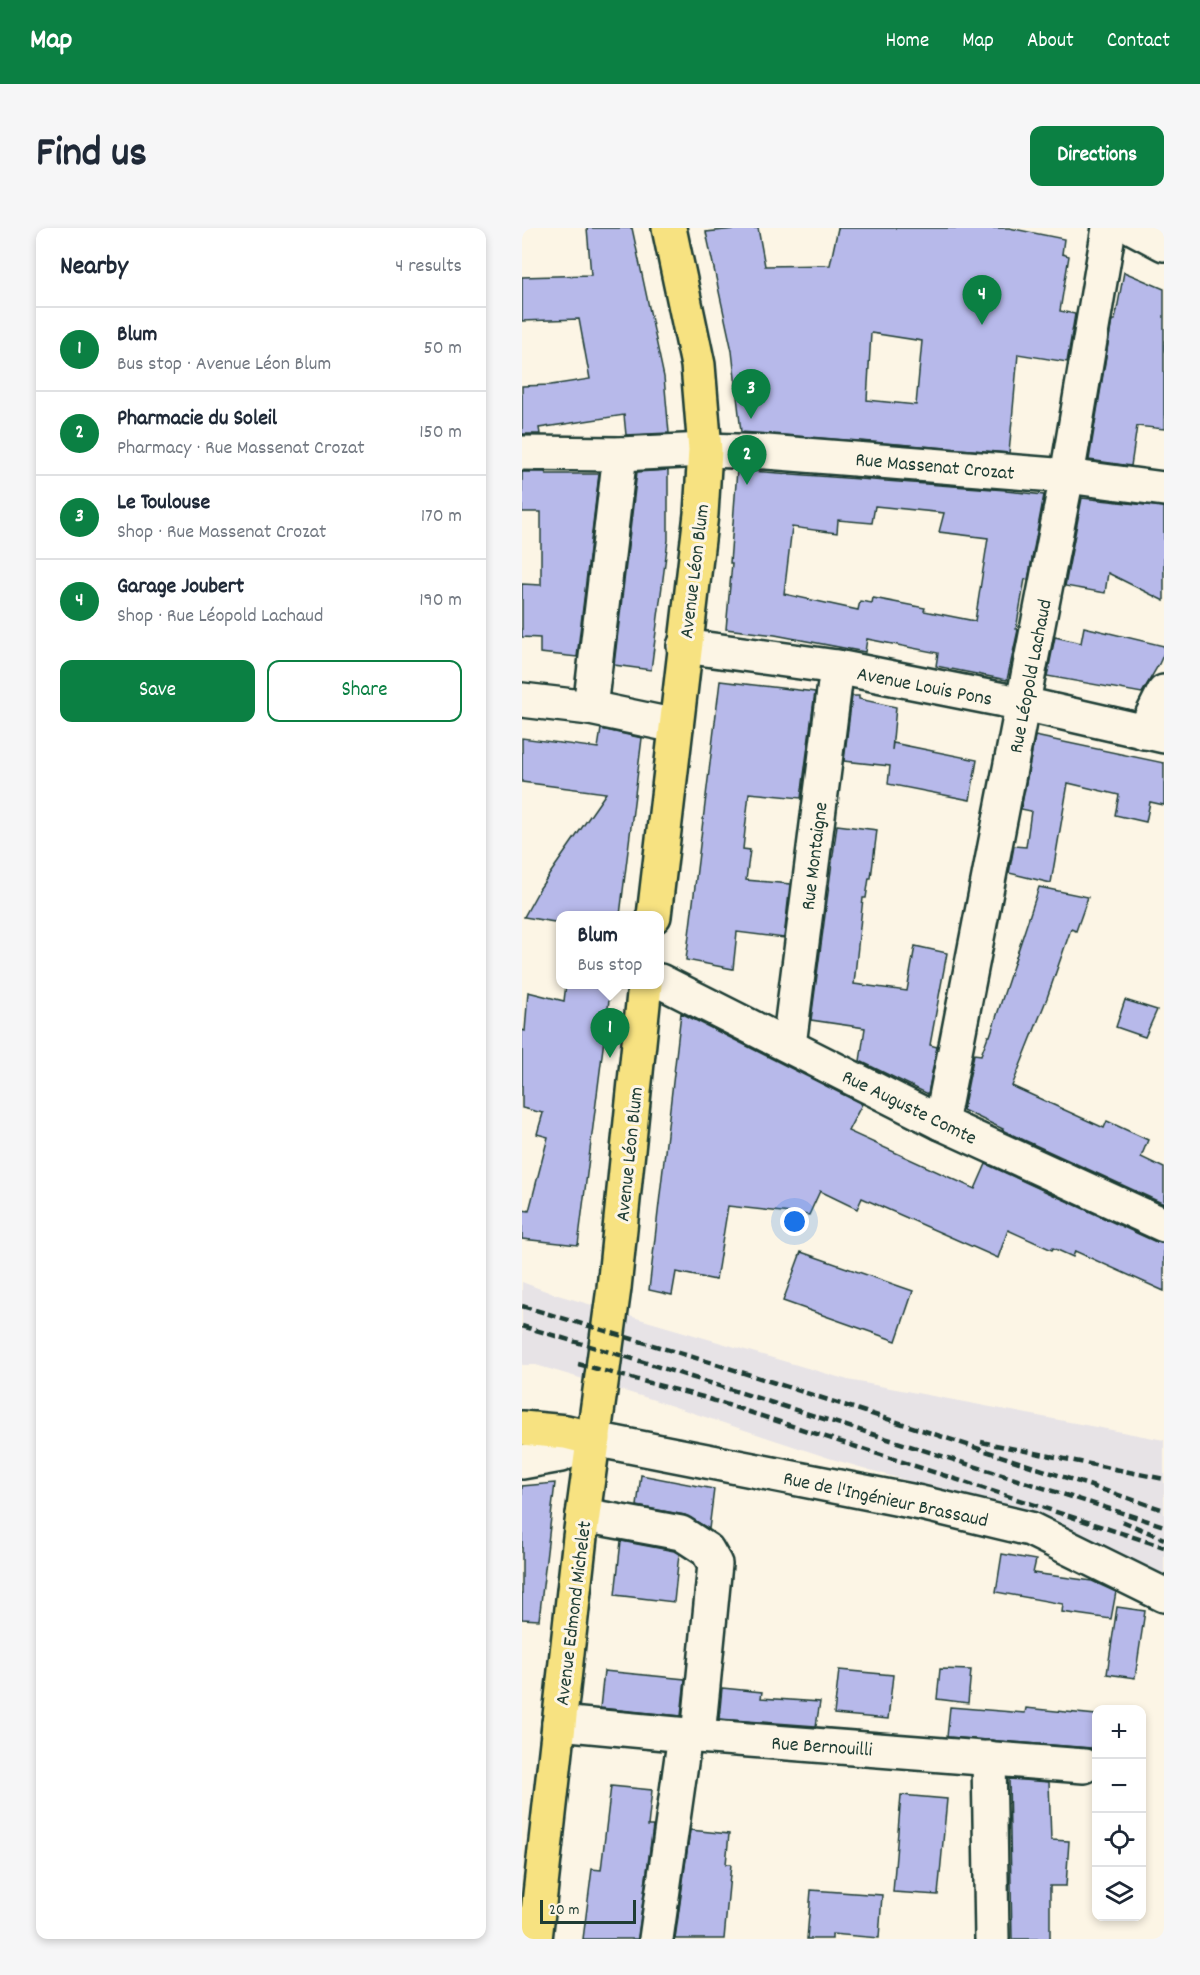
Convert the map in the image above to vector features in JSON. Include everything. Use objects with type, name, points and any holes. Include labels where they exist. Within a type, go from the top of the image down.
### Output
[{"type":"main road","name":"Avenue Léon Blum","points":[[654,911],[701,514],[705,450],[698,365],[669,228]]},
{"type":"main road","name":"Avenue Léon Blum","points":[[614,1288],[644,989]]},
{"type":"main road","name":"Avenue Edmond Michelet","points":[[535,1939],[583,1515],[614,1288]]},
{"type":"main road","points":[[522,1428],[566,1432],[594,1439]]},
{"type":"street","name":"Rue Léopold Lachaud","points":[[941,1123],[1067,476],[1109,228]]},
{"type":"street","points":[[1134,228],[1164,244]]},
{"type":"street","name":"Rue Massenat Crozat","points":[[522,453],[705,450],[767,452],[1067,476],[1164,489]]},
{"type":"street","points":[[590,708],[620,453]]},
{"type":"street","name":"Avenue Louis Pons","points":[[684,646],[837,668],[1024,704],[1154,734]]},
{"type":"street","name":"Rue Montaigne","points":[[789,1045],[837,668]]},
{"type":"street","points":[[1154,734],[1164,692]]},
{"type":"street","points":[[522,700],[590,708],[676,726]]},
{"type":"street","name":"Rue Auguste Comte","points":[[664,983],[941,1123],[1164,1225]]},
{"type":"street","points":[[522,1462],[561,1455],[594,1439]]},
{"type":"street","name":"Rue de l'Ingénieur Brassaud","points":[[594,1439],[921,1503],[1030,1529],[1164,1595]]},
{"type":"street","points":[[583,1515],[681,1533],[707,1550],[715,1564],[692,1736],[657,1939]]},
{"type":"street","points":[[1129,1578],[1164,1580]]},
{"type":"street","name":"Rue Bernouilli","points":[[559,1723],[692,1736],[1084,1766]]},
{"type":"street","points":[[989,1758],[992,1939]]},
{"type":"shaded area","points":[[522,1282],[551,1293],[848,1380],[1164,1440],[1164,1580],[1040,1519],[832,1459],[651,1399],[536,1365],[522,1365]]},
{"type":"building","points":[[587,228],[632,228],[664,377],[669,433],[626,435],[624,415],[539,428],[540,434],[522,434],[522,386],[551,385],[590,379],[579,319],[522,321],[522,277],[591,275]]},
{"type":"building","points":[[758,228],[765,266],[830,265],[838,228],[1009,228],[1064,239],[1062,254],[1069,256],[1060,311],[1075,314],[1067,362],[1018,354],[1009,453],[741,432],[732,351],[706,232]],"holes":[[[871,333],[922,341],[916,405],[867,400]]]},
{"type":"building","points":[[1124,272],[1164,289],[1164,429],[1137,426],[1131,466],[1089,460],[1112,320],[1115,320]]},
{"type":"building","points":[[668,470],[668,540],[651,670],[614,665],[637,472]]},
{"type":"building","points":[[737,470],[1006,490],[1044,495],[1028,580],[1025,579],[1016,629],[1018,630],[1007,680],[936,666],[938,653],[867,639],[865,652],[775,635],[726,629],[732,563],[730,563]],"holes":[[[875,506],[944,513],[939,532],[988,538],[975,621],[873,598],[872,603],[860,601],[858,610],[784,594],[792,527],[837,533],[838,520],[872,523]]]},
{"type":"building","points":[[522,472],[599,474],[577,657],[540,653],[540,638],[522,637],[522,584],[541,585],[541,512],[522,512]]},
{"type":"building","points":[[1082,498],[1164,507],[1164,601],[1108,573],[1105,593],[1065,586]]},
{"type":"building","points":[[1084,627],[1164,646],[1164,653],[1159,664],[1142,693],[1047,676],[1055,637],[1081,643]]},
{"type":"building","points":[[720,681],[815,692],[801,798],[749,793],[743,849],[750,850],[746,880],[790,884],[784,938],[737,932],[733,969],[686,960]]},
{"type":"building","points":[[852,696],[896,707],[892,750],[893,743],[977,760],[970,800],[888,784],[890,766],[844,761]]},
{"type":"building","points":[[601,729],[642,738],[620,911],[556,911],[556,922],[524,917],[540,888],[606,793],[522,782],[522,738],[598,748]]},
{"type":"building","points":[[1035,736],[1164,763],[1164,805],[1150,802],[1146,822],[1115,815],[1119,795],[1068,783],[1051,883],[1009,873],[1014,846],[1026,847],[1031,811],[1021,809]]},
{"type":"building","points":[[837,825],[877,830],[871,878],[869,878],[866,898],[863,898],[854,984],[907,991],[915,946],[947,953],[930,1045],[937,1047],[928,1094],[860,1061],[865,1028],[811,1020]]},
{"type":"building","points":[[1039,887],[1088,897],[1076,931],[1071,929],[1047,998],[1012,1086],[1104,1128],[1107,1121],[1148,1140],[1141,1157],[1164,1168],[1164,1204],[963,1110],[974,1054],[981,1055],[988,1036],[990,1036]]},
{"type":"building","points":[[565,989],[610,989],[578,1245],[522,1239],[522,1210],[529,1211],[548,1137],[537,1134],[543,1113],[522,1108],[522,1030],[525,1031],[528,992],[564,1001]]},
{"type":"building","points":[[1125,1000],[1157,1010],[1145,1037],[1116,1027]]},
{"type":"building","points":[[681,1013],[862,1104],[848,1131],[975,1189],[986,1164],[1156,1242],[1164,1243],[1164,1291],[1075,1251],[1073,1257],[1008,1230],[998,1258],[862,1198],[857,1209],[820,1191],[809,1215],[728,1206],[716,1280],[676,1272],[672,1295],[649,1290]]},
{"type":"building","points":[[801,1252],[913,1291],[896,1341],[783,1301]]},
{"type":"building","points":[[641,1475],[714,1489],[709,1529],[685,1515],[637,1506]]},
{"type":"building","points":[[555,1483],[539,1620],[522,1619],[522,1486]]},
{"type":"building","points":[[621,1541],[674,1551],[679,1554],[674,1602],[615,1595]]},
{"type":"building","points":[[1002,1554],[1036,1560],[1033,1573],[1092,1581],[1116,1592],[1111,1619],[1062,1612],[1063,1604],[996,1592]]},
{"type":"building","points":[[1117,1607],[1145,1611],[1135,1678],[1107,1674]]},
{"type":"building","points":[[940,1669],[971,1670],[968,1703],[937,1699]]},
{"type":"building","points":[[839,1670],[893,1675],[888,1719],[834,1714]]},
{"type":"building","points":[[604,1671],[685,1679],[681,1716],[600,1708]]},
{"type":"building","points":[[722,1688],[762,1692],[761,1698],[820,1702],[816,1726],[719,1719]]},
{"type":"building","points":[[950,1707],[1025,1713],[1026,1708],[1092,1715],[1092,1748],[947,1737]]},
{"type":"building","points":[[1009,1779],[1049,1782],[1051,1840],[1069,1841],[1066,1886],[1050,1886],[1050,1939],[1012,1939]]},
{"type":"building","points":[[611,1786],[652,1790],[648,1826],[653,1826],[638,1939],[583,1939],[592,1869],[601,1870]]},
{"type":"building","points":[[901,1795],[947,1799],[938,1895],[893,1892]]},
{"type":"building","points":[[690,1830],[729,1834],[726,1864],[731,1864],[724,1939],[675,1939]]},
{"type":"building","points":[[811,1890],[882,1895],[879,1938],[832,1934],[832,1939],[807,1939]]},
{"type":"railway","points":[[522,1306],[716,1364],[1164,1510]]},
{"type":"railway","points":[[522,1326],[1164,1526]]},
{"type":"railway","points":[[578,1364],[703,1397],[1164,1547]]},
{"type":"railway","points":[[981,1442],[1164,1479]]},
{"type":"railway","points":[[1122,1521],[1164,1539]]},
{"type":"place","name":"Garage Joubert","points":[[982,325]]},
{"type":"place","name":"Le Toulouse","points":[[751,419]]},
{"type":"place","name":"Pharmacie du Soleil","points":[[747,485]]},
{"type":"place","name":"Blum","points":[[610,1058]]}]
